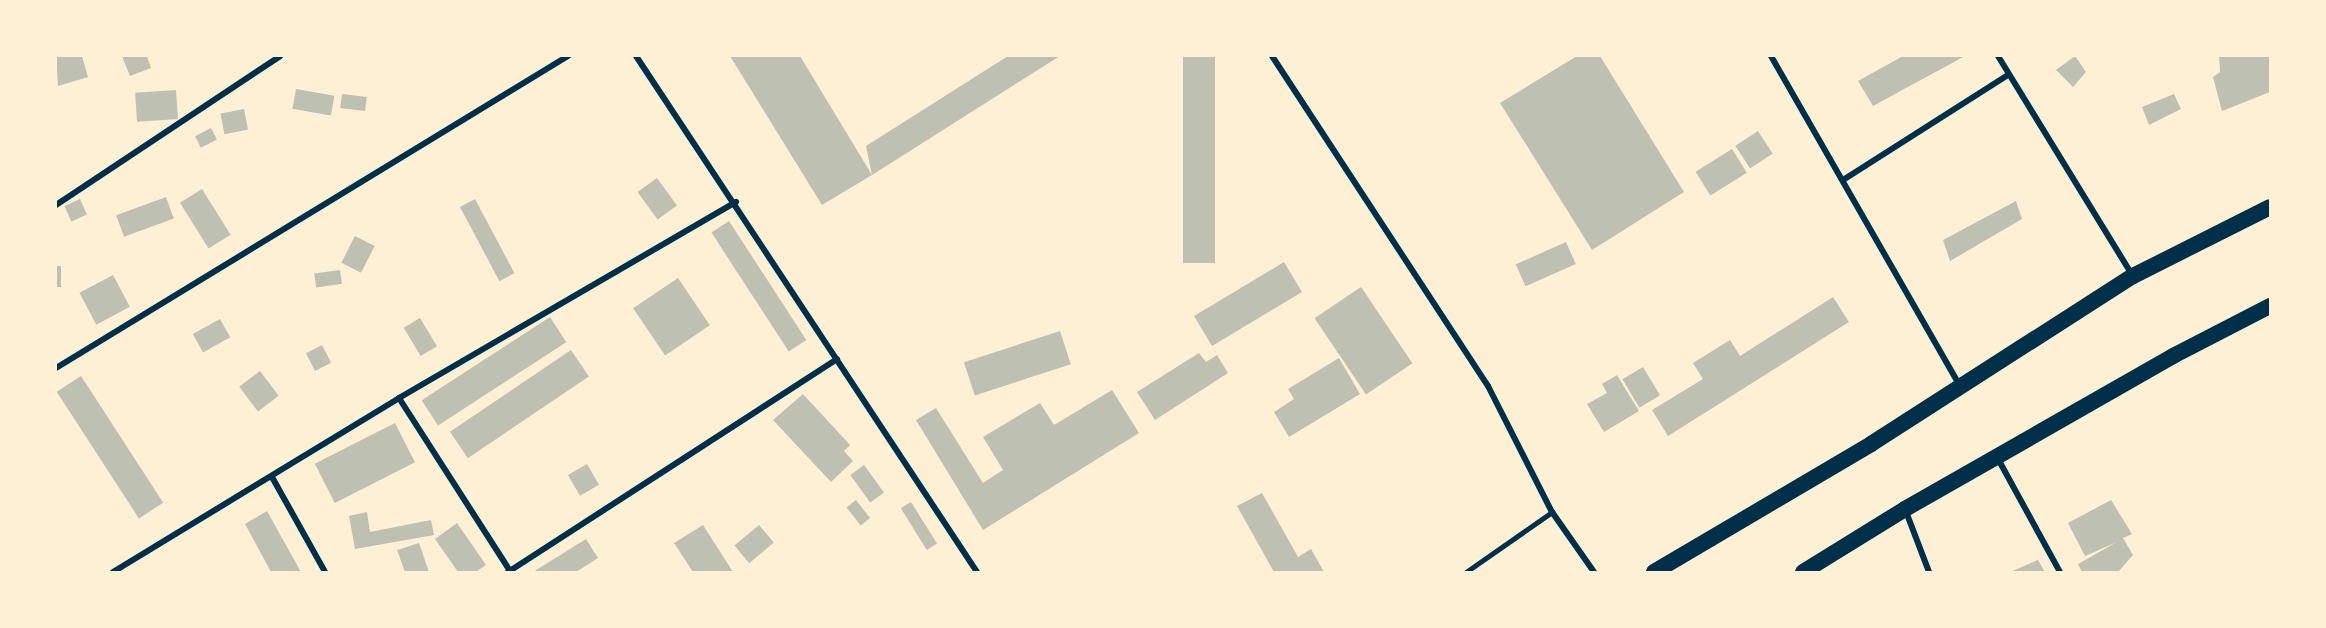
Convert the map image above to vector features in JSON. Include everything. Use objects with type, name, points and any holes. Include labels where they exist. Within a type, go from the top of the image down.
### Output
[{"type":"highway","points":[[1654,573],[1961,387],[2133,276],[2271,207]]},
{"type":"highway","points":[[1803,573],[1905,509],[1997,456],[2173,356],[2271,306]]},
{"type":"street","points":[[56,205],[280,56]]},
{"type":"street","points":[[56,368],[568,56]]},
{"type":"street","points":[[636,56],[736,202],[977,573]]},
{"type":"street","points":[[1272,56],[1488,386],[1552,512],[1594,573]]},
{"type":"street","points":[[1771,56],[1961,387]]},
{"type":"street","points":[[1998,56],[2133,276]]},
{"type":"street","points":[[1843,180],[2008,75]]},
{"type":"street","points":[[113,573],[399,398],[736,202]]},
{"type":"street","points":[[399,398],[509,572],[837,359]]},
{"type":"street","points":[[1997,456],[2060,573]]},
{"type":"street","points":[[272,477],[326,573]]},
{"type":"street","points":[[1905,509],[1929,573]]},
{"type":"lane","points":[[1466,573],[1552,512]]},
{"type":"building","points":[[56,56],[82,56],[88,77],[58,86]]},
{"type":"building","points":[[122,56],[147,56],[151,68],[130,76]]},
{"type":"building","points":[[730,56],[800,56],[872,175],[822,205]]},
{"type":"building","points":[[1008,56],[1060,56],[872,175],[866,146]]},
{"type":"building","points":[[1183,56],[1215,56],[1215,263],[1183,263]]},
{"type":"building","points":[[1577,56],[1600,56],[1684,192],[1592,250],[1500,103]]},
{"type":"building","points":[[1903,56],[1965,56],[1873,106],[1858,81]]},
{"type":"building","points":[[2075,56],[2086,72],[2073,87],[2056,70]]},
{"type":"building","points":[[2219,56],[2270,56],[2270,92],[2222,111],[2213,77],[2220,72]]},
{"type":"building","points":[[296,89],[334,96],[331,115],[293,109]]},
{"type":"building","points":[[176,90],[178,119],[137,122],[135,93]]},
{"type":"building","points":[[342,94],[367,97],[365,111],[340,108]]},
{"type":"building","points":[[2174,94],[2181,109],[2149,125],[2142,107]]},
{"type":"building","points":[[244,109],[248,130],[224,134],[220,114]]},
{"type":"building","points":[[211,128],[217,140],[201,148],[195,136]]},
{"type":"building","points":[[1758,131],[1773,154],[1750,168],[1735,146]]},
{"type":"building","points":[[1732,149],[1747,173],[1710,196],[1696,172]]},
{"type":"building","points":[[657,178],[677,206],[658,220],[638,192]]},
{"type":"building","points":[[202,189],[231,235],[209,249],[180,203]]},
{"type":"building","points":[[166,197],[174,219],[124,237],[116,215]]},
{"type":"building","points":[[80,199],[87,215],[71,221],[64,206]]},
{"type":"building","points":[[475,199],[514,273],[499,281],[460,207]]},
{"type":"building","points":[[2016,201],[2022,219],[1950,261],[1943,240]]},
{"type":"building","points":[[729,221],[806,340],[789,352],[711,232]]},
{"type":"building","points":[[355,236],[375,246],[361,273],[341,263]]},
{"type":"building","points":[[1566,242],[1576,264],[1526,286],[1516,264]]},
{"type":"building","points":[[1284,262],[1302,292],[1212,346],[1194,316]]},
{"type":"building","points":[[56,266],[61,266],[61,287],[56,287]]},
{"type":"building","points":[[340,270],[342,284],[316,287],[314,274]]},
{"type":"building","points":[[113,275],[130,307],[96,325],[79,293]]},
{"type":"building","points":[[678,278],[710,325],[665,355],[633,308]]},
{"type":"building","points":[[1361,287],[1412,363],[1366,395],[1315,318]]},
{"type":"building","points":[[1833,297],[1849,322],[1668,436],[1652,410],[1703,379],[1693,363],[1730,340],[1740,356]]},
{"type":"building","points":[[550,317],[566,342],[438,425],[422,400]]},
{"type":"building","points":[[420,318],[437,346],[421,356],[404,328]]},
{"type":"building","points":[[220,319],[230,337],[203,352],[193,334]]},
{"type":"building","points":[[1060,331],[1071,364],[975,395],[964,362]]},
{"type":"building","points":[[322,345],[331,363],[315,371],[306,353]]},
{"type":"building","points":[[571,350],[589,377],[468,458],[450,432]]},
{"type":"building","points":[[1199,353],[1206,362],[1217,355],[1228,373],[1155,420],[1137,392]]},
{"type":"building","points":[[1339,358],[1360,394],[1289,437],[1274,412],[1294,399],[1288,389]]},
{"type":"building","points":[[1643,367],[1660,395],[1639,408],[1622,379]]},
{"type":"building","points":[[260,371],[279,396],[258,411],[239,387]]},
{"type":"building","points":[[1617,375],[1639,411],[1604,432],[1587,404],[1607,393],[1602,384]]},
{"type":"building","points":[[81,376],[163,503],[139,518],[57,392]]},
{"type":"building","points":[[1112,390],[1139,433],[983,530],[916,420],[936,408],[983,483],[1003,470],[983,437],[1040,403],[1054,425]]},
{"type":"building","points":[[803,394],[850,445],[844,451],[853,461],[831,482],[773,420]]},
{"type":"building","points":[[395,423],[415,462],[335,503],[315,464]]},
{"type":"building","points":[[587,464],[599,485],[580,496],[568,475]]},
{"type":"building","points":[[864,465],[884,493],[870,502],[850,475]]},
{"type":"building","points":[[1262,493],[1298,557],[1311,549],[1324,572],[1274,572],[1237,506]]},
{"type":"building","points":[[856,500],[870,518],[861,526],[847,507]]},
{"type":"building","points":[[2111,500],[2132,534],[2123,538],[2133,555],[2118,572],[2082,572],[2078,564],[2117,542],[2085,556],[2068,523]]},
{"type":"building","points":[[911,502],[937,544],[927,550],[901,508]]},
{"type":"building","points":[[267,511],[301,572],[271,572],[245,524]]},
{"type":"building","points":[[367,512],[370,532],[431,520],[434,535],[355,549],[349,516]]},
{"type":"building","points":[[457,523],[486,565],[476,572],[458,572],[435,539]]},
{"type":"building","points":[[703,525],[733,572],[693,572],[674,543]]},
{"type":"building","points":[[759,525],[774,543],[749,563],[734,546]]},
{"type":"building","points":[[586,539],[598,558],[576,572],[533,572]]},
{"type":"building","points":[[419,543],[429,572],[405,572],[397,550]]},
{"type":"building","points":[[2038,560],[2045,572],[2010,572]]}]
